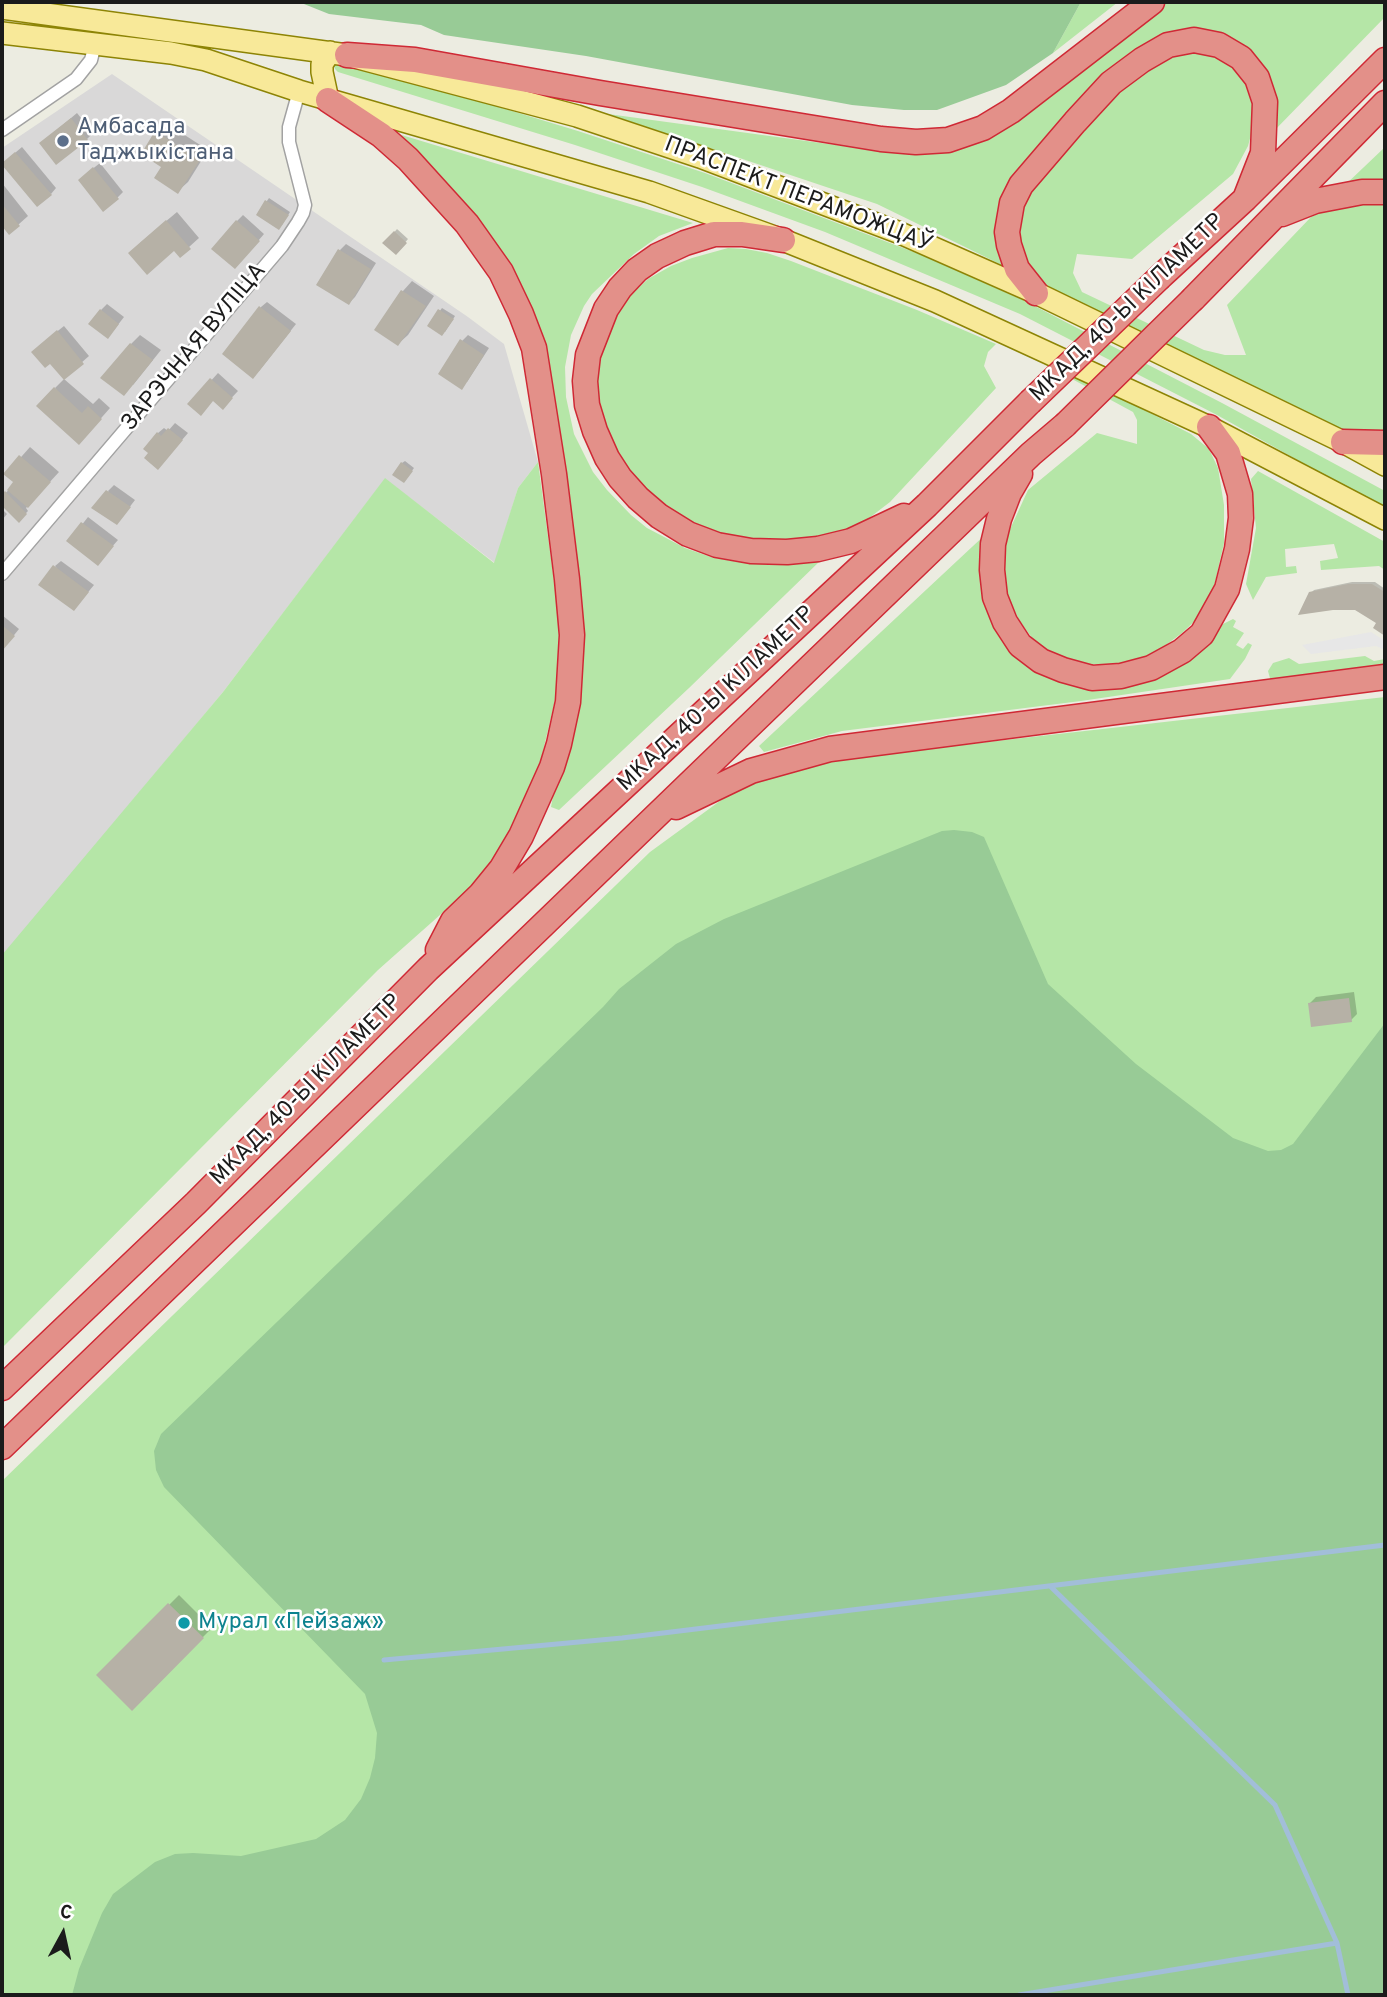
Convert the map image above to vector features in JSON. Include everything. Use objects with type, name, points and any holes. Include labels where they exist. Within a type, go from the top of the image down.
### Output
[{"type":"highway","points":[[338,53],[415,60],[881,139],[916,142],[948,139],[983,128],[1011,111],[1152,2]]},
{"type":"highway","points":[[1036,293],[1017,269],[1007,232],[1012,204],[1021,185],[1111,83],[1142,60],[1168,46],[1194,40],[1219,45],[1241,58],[1257,78],[1265,102],[1263,153],[1245,199]]},
{"type":"highway","name":"МКАД, 40-Ы КІЛАМЕТР","points":[[2,1388],[196,1203],[428,969],[927,505],[1030,402],[1245,199],[1385,60]]},
{"type":"highway","points":[[328,100],[381,135],[408,159],[467,224],[501,272],[534,348],[567,579],[572,635],[571,664],[564,723],[552,767],[521,836],[502,868],[480,895],[453,921],[428,969]]},
{"type":"highway","name":"МКАД, 40-Ы КІЛАМЕТР","points":[[2,1447],[1031,454],[1065,425],[1385,103]]},
{"type":"highway","points":[[1272,218],[1315,201],[1362,192],[1385,192]]},
{"type":"highway","points":[[783,240],[742,234],[713,234],[657,256],[637,270],[620,288],[595,333],[588,355],[585,380],[587,405],[607,458],[620,478],[659,516],[688,534],[717,545],[751,551],[818,549],[851,541],[927,505]]},
{"type":"highway","points":[[1031,454],[1009,493],[993,544],[995,597],[1005,622],[1020,645],[1041,661],[1092,678],[1121,676],[1151,667],[1182,651],[1202,634],[1227,589],[1237,550],[1241,519],[1240,494],[1227,453],[1209,426]]},
{"type":"highway","points":[[1343,442],[1385,443]]},
{"type":"highway","points":[[657,816],[751,771],[830,749],[1385,677]]},
{"type":"main road","name":"ПРАСПЕКТ ПЕРАМОЖЦАЎ","points":[[2,8],[338,53],[577,116],[700,156],[900,233],[1036,293],[1385,465]]},
{"type":"main road","points":[[2,33],[206,60],[328,100],[649,192],[783,240],[935,301],[1209,426],[1385,519]]},
{"type":"main road","points":[[328,100],[322,64],[338,53]]},
{"type":"street","points":[[2,130],[76,79],[91,60],[94,44]]},
{"type":"street","name":"ЗАРЭЧНАЯ ВУЛІЦА","points":[[2,574],[273,257],[298,222],[305,205],[289,142],[289,127],[299,91]]},
{"type":"shaded area","points":[[112,74],[504,344],[538,462],[518,488],[495,563],[385,479],[223,692],[2,958],[2,148]]},
{"type":"shaded area","points":[[1371,632],[1385,641],[1385,650],[1376,646],[1311,654],[1302,645]]},
{"type":"green space","points":[[299,2],[1081,2],[1053,53],[1006,85],[937,110],[904,110],[852,105],[586,56],[444,35],[421,25],[329,14]]},
{"type":"green space","points":[[1081,2],[1118,2],[1053,53]]},
{"type":"green space","points":[[1166,2],[1385,2],[1385,17],[1273,132],[1274,100],[1197,28],[1173,31],[1153,39],[1133,52],[1098,80],[1031,155],[1004,266],[877,204],[608,114],[902,154],[942,151]]},
{"type":"green space","points":[[1206,49],[1228,61],[1245,77],[1254,99],[1255,120],[1248,146],[1233,174],[1132,259],[1077,254],[1073,273],[1082,292],[1204,350],[1225,355],[1246,355],[1227,305],[1311,217],[1333,206],[1385,199],[1385,437],[1360,435],[1327,425],[1055,292],[1037,281],[1020,251],[1018,215],[1023,200],[1107,98],[1153,60]]},
{"type":"green space","points":[[344,60],[578,131],[705,173],[919,254],[1025,301],[1385,491],[1385,509],[1217,415],[1020,314],[825,232],[702,187],[338,72],[334,65]]},
{"type":"green space","points":[[385,130],[693,223],[659,236],[634,254],[592,294],[584,306],[571,335],[565,367],[566,397],[574,434],[593,472],[631,515],[647,528],[685,548],[711,557],[739,562],[819,562],[559,810],[551,807],[553,796],[580,696],[509,266],[480,220],[436,173]]},
{"type":"green space","points":[[1385,147],[1385,182],[1343,187]]},
{"type":"green space","points":[[728,248],[767,253],[791,261],[996,344],[988,352],[984,366],[996,388],[890,502],[860,525],[835,535],[774,546],[679,526],[613,465],[591,378],[597,350],[626,299],[648,279],[671,266]]},
{"type":"green space","points":[[1002,337],[1191,434],[1209,449],[1218,468],[1224,505],[1224,543],[1214,587],[1202,614],[1182,633],[1159,650],[1135,662],[1087,664],[1060,657],[1035,642],[1019,620],[1006,592],[1004,560],[1006,538],[1028,490],[1097,433],[1137,444],[1137,420],[1133,412],[1000,340]]},
{"type":"green space","points":[[538,462],[560,626],[556,696],[528,802],[476,890],[467,891],[378,970],[2,1348],[2,955],[223,692],[385,478],[494,563],[518,488]]},
{"type":"green space","points":[[1258,471],[1385,542],[1385,570],[1379,566],[1321,570],[1320,561],[1338,558],[1334,544],[1285,549],[1286,567],[1296,566],[1297,573],[1266,577],[1253,600],[1246,584],[1256,528],[1251,479]]},
{"type":"green space","points":[[988,532],[994,617],[1104,687],[1213,637],[1221,625],[1233,619],[1236,621],[1233,627],[1244,633],[1236,645],[1243,649],[1248,643],[1252,645],[1230,679],[842,731],[764,752],[759,746]]},
{"type":"green space","points":[[1365,656],[1374,661],[1385,659],[1385,667],[1271,682],[1268,671],[1273,663],[1289,658],[1299,664]]},
{"type":"green space","points":[[1385,697],[1385,1995],[2,1995],[2,1481],[650,852],[735,790],[811,762]]},
{"type":"green space","points":[[942,831],[972,832],[984,837],[1048,984],[1136,1064],[1233,1138],[1268,1151],[1281,1150],[1293,1144],[1385,1023],[1385,1995],[72,1995],[79,1969],[102,1913],[113,1894],[155,1862],[175,1854],[241,1856],[316,1839],[345,1820],[361,1799],[375,1758],[377,1733],[365,1694],[164,1487],[156,1470],[154,1451],[161,1434],[619,989],[676,944],[724,919]]},
{"type":"building","name":"Амбасада Таджыкістана","points":[[71,118],[88,140],[56,165],[39,143]]},
{"type":"building","points":[[155,131],[200,160],[178,194],[154,178],[161,167],[141,154]]},
{"type":"building","points":[[15,152],[52,195],[37,207],[2,165]]},
{"type":"building","points":[[93,167],[119,199],[103,212],[78,180]]},
{"type":"building","points":[[265,200],[289,215],[279,230],[256,215]]},
{"type":"building","points":[[2,204],[20,226],[9,235],[2,226]]},
{"type":"building","points":[[166,220],[191,249],[180,258],[174,251],[147,275],[128,253]]},
{"type":"building","points":[[236,220],[260,241],[235,269],[211,249]]},
{"type":"building","points":[[394,231],[407,243],[396,255],[382,243]]},
{"type":"building","points":[[338,249],[371,269],[349,305],[316,285]]},
{"type":"building","points":[[401,290],[426,306],[398,346],[374,330]]},
{"type":"building","points":[[259,306],[291,331],[253,379],[222,354]]},
{"type":"building","points":[[100,309],[119,324],[108,339],[88,324]]},
{"type":"building","points":[[438,309],[454,319],[442,336],[427,326]]},
{"type":"building","points":[[57,330],[84,364],[64,380],[50,364],[45,368],[31,352]]},
{"type":"building","points":[[460,339],[484,355],[462,390],[438,374]]},
{"type":"building","points":[[130,343],[153,360],[124,396],[100,378]]},
{"type":"building","points":[[210,378],[233,398],[223,410],[213,401],[201,416],[187,404]]},
{"type":"building","points":[[54,387],[82,413],[88,406],[102,419],[79,445],[36,406]]},
{"type":"building","points":[[168,428],[183,440],[158,470],[144,458],[148,453],[143,449],[157,432],[161,436]]},
{"type":"building","points":[[19,455],[51,482],[28,508],[7,490],[13,482],[3,474]]},
{"type":"building","points":[[401,462],[413,471],[404,483],[392,475]]},
{"type":"building","points":[[106,490],[131,507],[117,525],[91,508]]},
{"type":"building","points":[[5,491],[27,514],[19,523],[2,506],[2,494]]},
{"type":"building","points":[[81,522],[114,546],[98,566],[66,541]]},
{"type":"building","points":[[53,565],[89,592],[74,611],[38,585]]},
{"type":"building","points":[[1348,584],[1372,584],[1385,592],[1385,636],[1373,628],[1376,623],[1355,610],[1298,615],[1309,592]]},
{"type":"building","points":[[2,625],[15,636],[2,651]]},
{"type":"building","points":[[1349,998],[1352,1022],[1311,1027],[1308,1003]]},
{"type":"building","points":[[168,1603],[204,1638],[132,1711],[96,1675]]},
{"type":"waterway","points":[[384,1660],[622,1638],[1385,1545]]},
{"type":"waterway","points":[[1051,1587],[1275,1805],[1337,1943],[1348,1995]]},
{"type":"waterway","points":[[1019,1995],[1337,1943]]},
{"type":"place","name":"Амбасада Таджыкістана","points":[[63,141]]},
{"type":"place","name":"Мурал «Пейзаж»","points":[[184,1623]]}]
